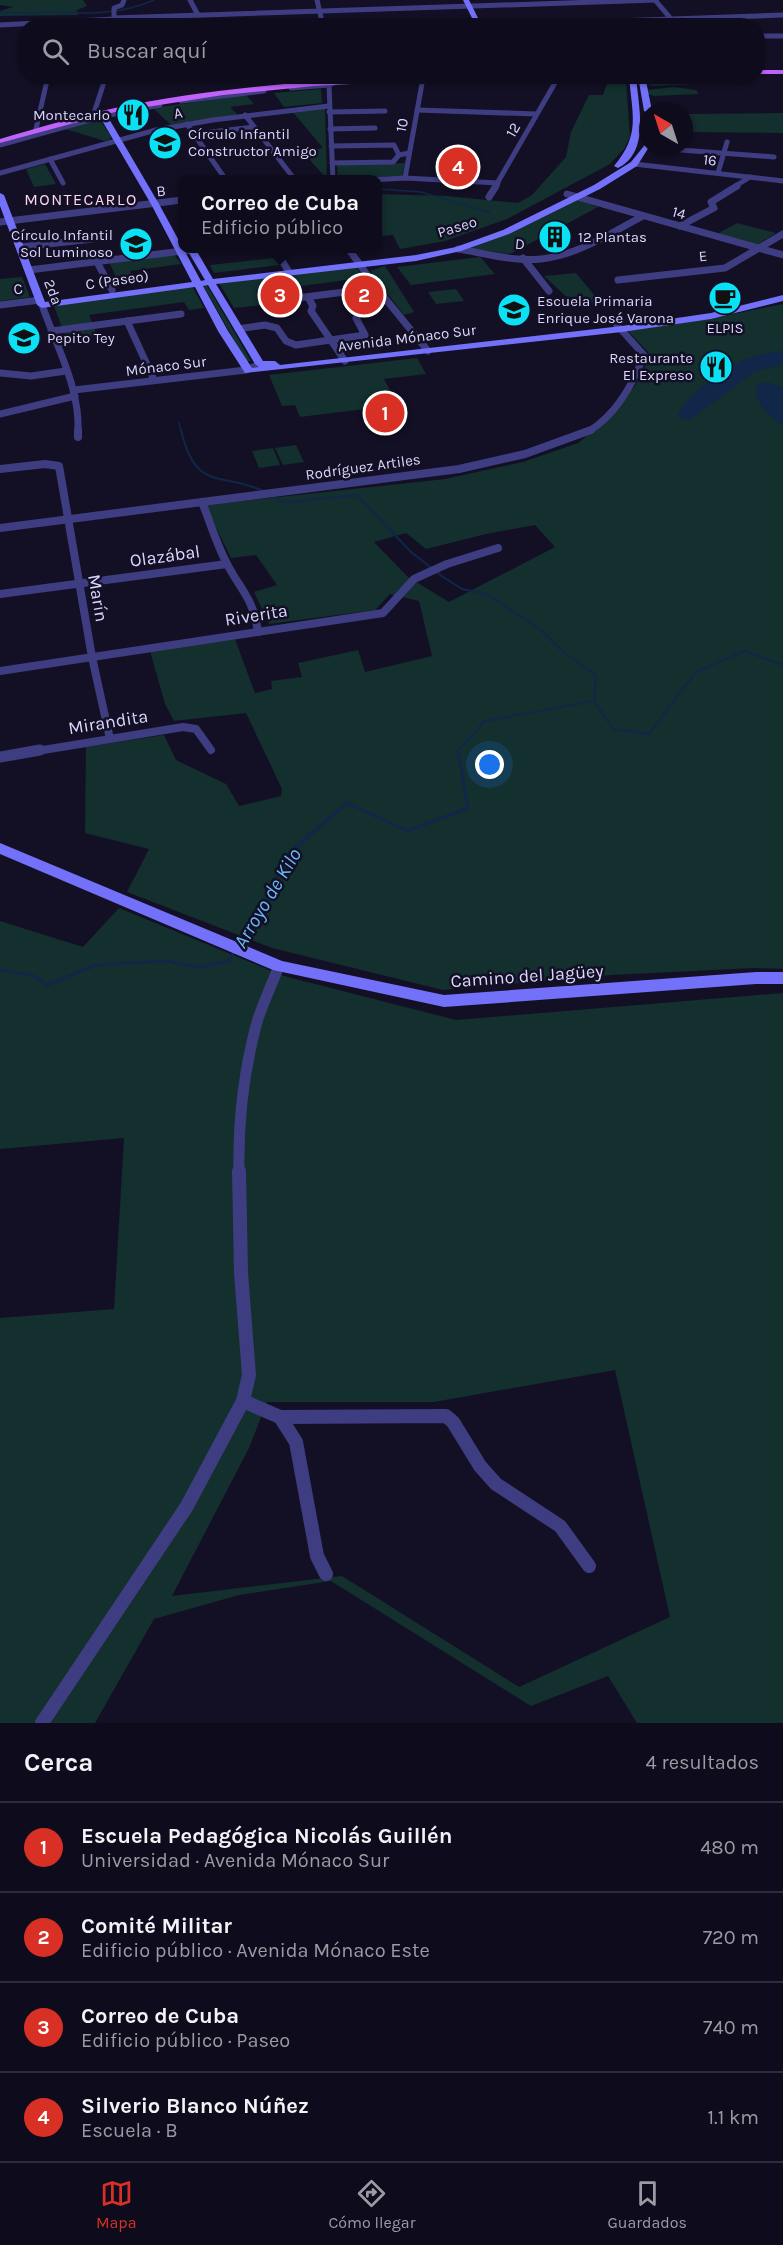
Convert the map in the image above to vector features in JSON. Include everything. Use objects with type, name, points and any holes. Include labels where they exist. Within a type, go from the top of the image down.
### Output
[{"type":"main road","points":[[765,71],[783,71]]},
{"type":"main road","points":[[0,142],[105,113],[199,96],[309,84]]},
{"type":"street","points":[[113,14],[124,0]]},
{"type":"street","points":[[190,0],[198,15]]},
{"type":"street","points":[[316,0],[321,18]]},
{"type":"street","points":[[93,18],[113,14],[198,15],[468,3],[656,0],[670,18],[783,15]]},
{"type":"street","points":[[468,3],[476,18]]},
{"type":"street","points":[[0,25],[18,25]]},
{"type":"street","points":[[765,36],[783,36]]},
{"type":"street","points":[[37,130],[46,84]]},
{"type":"street","points":[[102,84],[105,113],[173,217]]},
{"type":"street","points":[[333,175],[329,109],[335,84]]},
{"type":"street","name":"10","points":[[405,178],[419,84]]},
{"type":"street","name":"12","points":[[489,197],[554,84]]},
{"type":"street","name":"Paseo","points":[[358,262],[454,243],[501,227],[567,194],[623,162],[631,152],[637,135],[633,84]]},
{"type":"street","points":[[643,84],[646,102]]},
{"type":"street","name":"A","points":[[0,173],[122,139],[187,124],[245,116],[329,109],[385,111]]},
{"type":"street","points":[[417,110],[536,114]]},
{"type":"street","points":[[0,142],[105,113]]},
{"type":"street","points":[[245,116],[291,175]]},
{"type":"street","points":[[187,124],[223,175]]},
{"type":"street","points":[[194,134],[254,127]]},
{"type":"street","points":[[330,129],[375,128]]},
{"type":"street","points":[[122,139],[178,247]]},
{"type":"street","points":[[718,173],[727,142]]},
{"type":"street","points":[[331,146],[394,145],[399,154]]},
{"type":"street","points":[[693,151],[774,157]]},
{"type":"street","points":[[332,162],[393,162],[399,154],[409,153]]},
{"type":"street","name":"Paseo","points":[[195,281],[288,269],[416,258],[458,249],[506,232],[577,197],[634,164],[639,156]]},
{"type":"street","points":[[50,159],[63,183]]},
{"type":"street","name":"16","points":[[634,164],[783,181]]},
{"type":"street","points":[[680,226],[714,208],[711,202],[750,177]]},
{"type":"street","points":[[382,179],[405,178],[498,183]]},
{"type":"street","name":"14","points":[[567,194],[783,255]]},
{"type":"street","name":"2da","points":[[0,195],[74,393],[79,412],[78,437]]},
{"type":"street","name":"B","points":[[0,222],[178,201]]},
{"type":"street","name":"D","points":[[458,249],[523,258],[558,256],[578,250],[643,216]]},
{"type":"street","name":"E","points":[[618,280],[725,268],[783,234]]},
{"type":"street","points":[[20,247],[93,238]]},
{"type":"street","points":[[29,270],[178,251]]},
{"type":"street","points":[[181,253],[246,370]]},
{"type":"street","points":[[193,253],[260,364]]},
{"type":"street","points":[[277,253],[288,269]]},
{"type":"street","points":[[351,253],[426,348]]},
{"type":"street","points":[[523,258],[549,291]]},
{"type":"street","points":[[97,262],[112,290]]},
{"type":"street","name":"C (Paseo)","points":[[41,303],[112,290],[195,281]]},
{"type":"street","name":"C (Paseo)","points":[[41,303],[195,281]]},
{"type":"street","points":[[273,301],[377,288]]},
{"type":"street","name":"Avenida Mónaco Sur","points":[[708,314],[783,292]]},
{"type":"street","points":[[308,297],[313,306],[311,311],[343,358]]},
{"type":"street","name":"Avenida Mónaco Sur","points":[[246,370],[258,371],[343,358],[619,326],[708,314],[783,298]]},
{"type":"street","name":"C","points":[[0,305],[41,303]]},
{"type":"street","points":[[51,331],[181,314]]},
{"type":"street","points":[[238,329],[265,325],[277,328],[286,341],[296,345],[365,335],[356,318]]},
{"type":"street","points":[[127,321],[153,380]]},
{"type":"street","name":"Rodríguez Artiles","points":[[0,528],[492,463],[535,452],[571,439],[596,426],[627,393],[644,355],[619,326]]},
{"type":"street","name":"Avenida Mónaco Sur","points":[[260,364],[343,358]]},
{"type":"street","name":"Mónaco Sur","points":[[0,414],[74,393],[153,380],[246,370],[260,364]]},
{"type":"street","points":[[0,373],[30,376],[66,370]]},
{"type":"street","name":"Marín","points":[[0,469],[55,464],[58,466],[92,657],[110,738]]},
{"type":"street","points":[[202,502],[227,564],[245,590],[255,613],[258,632]]},
{"type":"street","name":"Riverita","points":[[0,671],[383,612],[414,579],[447,564],[498,548]]},
{"type":"street","name":"Olazábal","points":[[0,594],[227,564]]},
{"type":"street","name":"Mirandita","points":[[0,757],[183,727],[195,729],[211,750]]},
{"type":"street","name":"Camino del Jagüey","points":[[0,848],[279,966],[444,1001],[756,978],[783,978]]},
{"type":"street","points":[[42,1723],[187,1506],[243,1401],[249,1375],[241,1262],[238,1140],[250,1050],[258,1019],[279,966]]},
{"type":"street","points":[[243,1401],[280,1417],[446,1416],[453,1422],[480,1466],[496,1484],[560,1526],[589,1566]]},
{"type":"street","points":[[280,1417],[296,1443],[317,1556],[326,1575]]},
{"type":"green space","points":[[0,0],[83,0],[87,6],[77,10],[78,15],[0,16],[0,11],[13,7],[0,5]]},
{"type":"green space","points":[[607,84],[626,84],[630,137],[624,149],[610,164],[507,219],[445,241],[400,249],[393,235],[382,236],[382,194],[447,196],[518,203],[532,195],[566,157],[571,132],[589,95],[603,95]]},
{"type":"green space","points":[[648,84],[697,84],[652,86]]},
{"type":"green space","points":[[674,87],[696,90],[699,94],[654,96],[648,94],[647,90]]},
{"type":"green space","points":[[321,89],[322,103],[284,107],[274,93]]},
{"type":"green space","points":[[246,95],[254,104],[230,107],[238,115],[171,125],[153,108]]},
{"type":"green space","points":[[325,108],[327,175],[323,175],[302,151],[323,148],[292,111]]},
{"type":"green space","points":[[783,113],[783,133],[693,132],[693,114]]},
{"type":"green space","points":[[100,120],[112,138],[105,141],[62,128]]},
{"type":"green space","points":[[405,163],[402,176],[382,177],[382,175],[338,175],[337,165]]},
{"type":"green space","points":[[45,164],[56,184],[34,187],[26,169]]},
{"type":"green space","points":[[577,200],[598,207],[510,254],[470,248]]},
{"type":"green space","points":[[737,223],[776,233],[757,245],[717,234]]},
{"type":"green space","points":[[174,254],[181,264],[130,271],[136,284],[120,286],[110,264],[113,261]]},
{"type":"green space","points":[[480,257],[495,274],[411,285],[397,267]]},
{"type":"green space","points":[[275,258],[279,265],[214,273],[210,265]]},
{"type":"green space","points":[[385,266],[414,312],[404,315],[370,271]]},
{"type":"green space","points":[[356,267],[370,285],[352,287],[346,280],[265,291],[272,304],[234,308],[219,283]]},
{"type":"green space","points":[[576,273],[600,302],[587,304],[581,298],[569,299],[544,276]]},
{"type":"green space","points":[[22,277],[30,297],[0,301],[0,279]]},
{"type":"green space","points":[[203,285],[207,285],[251,361],[246,361]]},
{"type":"green space","points":[[192,286],[204,308],[189,310],[184,302],[89,315],[98,337],[67,341],[54,306]]},
{"type":"green space","points":[[456,289],[464,301],[436,304],[428,292]]},
{"type":"green space","points":[[783,304],[783,969],[754,968],[611,975],[443,990],[272,948],[127,892],[149,849],[85,833],[86,747],[164,735],[176,760],[226,784],[239,806],[281,796],[282,789],[246,713],[174,721],[165,704],[150,651],[235,639],[255,693],[272,689],[271,681],[302,677],[298,663],[358,650],[365,672],[432,656],[419,601],[390,594],[375,610],[269,624],[254,592],[277,585],[256,555],[231,558],[205,505],[445,479],[523,462],[578,443],[593,431],[635,386],[644,369],[648,352],[628,331],[714,318]],"holes":[[[535,525],[555,547],[449,602],[408,577],[374,542],[406,533],[426,549]]]},
{"type":"green space","points":[[417,358],[426,374],[384,379],[398,405],[300,417],[295,405],[282,406],[269,375]]},
{"type":"green space","points":[[296,445],[304,462],[283,465],[275,448]]},
{"type":"green space","points":[[273,448],[280,465],[259,468],[252,451]]},
{"type":"green space","points":[[119,908],[284,976],[456,1020],[783,993],[783,1723],[637,1723],[608,1676],[531,1706],[331,1581],[239,1595],[154,1619],[95,1723],[0,1723],[0,1318],[114,1309],[124,1138],[0,1149],[0,921],[83,947]],"holes":[[[615,1370],[670,1617],[519,1687],[342,1576],[172,1596],[249,1448],[267,1402],[434,1402]]]},
{"type":"water","points":[[783,351],[783,364],[754,372],[690,420],[679,418],[678,414],[687,401],[723,370],[752,357]]},
{"type":"water","points":[[768,382],[783,388],[783,426],[759,402],[757,385]]},
{"type":"waterway","points":[[0,12],[106,12],[130,8],[154,0]]},
{"type":"waterway","points":[[382,189],[421,192],[491,213]]},
{"type":"waterway","points":[[179,423],[181,431]]},
{"type":"waterway","points":[[181,430],[187,450],[202,472],[266,492]]},
{"type":"waterway","points":[[272,496],[280,501],[289,502],[357,495],[411,552],[443,577],[462,589],[487,594],[541,630],[561,650],[596,675],[594,701]]},
{"type":"waterway","name":"Arroyo de Kilo","points":[[594,701],[613,729],[649,734],[696,672],[744,651],[783,665]]},
{"type":"waterway","name":"Arroyo de Kilo","points":[[458,751],[485,721],[594,701]]},
{"type":"waterway","name":"Arroyo de Kilo","points":[[0,970],[32,975],[47,985],[96,965],[166,961],[199,967],[229,961],[291,851],[347,803],[408,831],[468,808],[458,751]]},
{"type":"place","name":"Montecarlo","points":[[133,115]]},
{"type":"place","name":"Círculo Infantil Constructor Amigo","points":[[165,143]]},
{"type":"place","name":"Silverio Blanco Núñez","points":[[458,167]]},
{"type":"place","name":"12 Plantas","points":[[555,237]]},
{"type":"place","name":"Círculo Infantil Sol Luminoso","points":[[136,244]]},
{"type":"place","name":"Correo de Cuba","points":[[280,295]]},
{"type":"place","name":"Comité Militar","points":[[364,295]]},
{"type":"place","name":"ELPIS","points":[[725,298]]},
{"type":"place","name":"Escuela Primaria Enrique José Varona","points":[[514,310]]},
{"type":"place","name":"Pepito Tey","points":[[24,338]]},
{"type":"place","name":"Restaurante El Expreso","points":[[716,367]]},
{"type":"place","name":"Escuela Pedagógica Nicolás Guillén","points":[[385,413]]},
{"type":"district","name":"MONTECARLO","points":[[81,199]]}]
